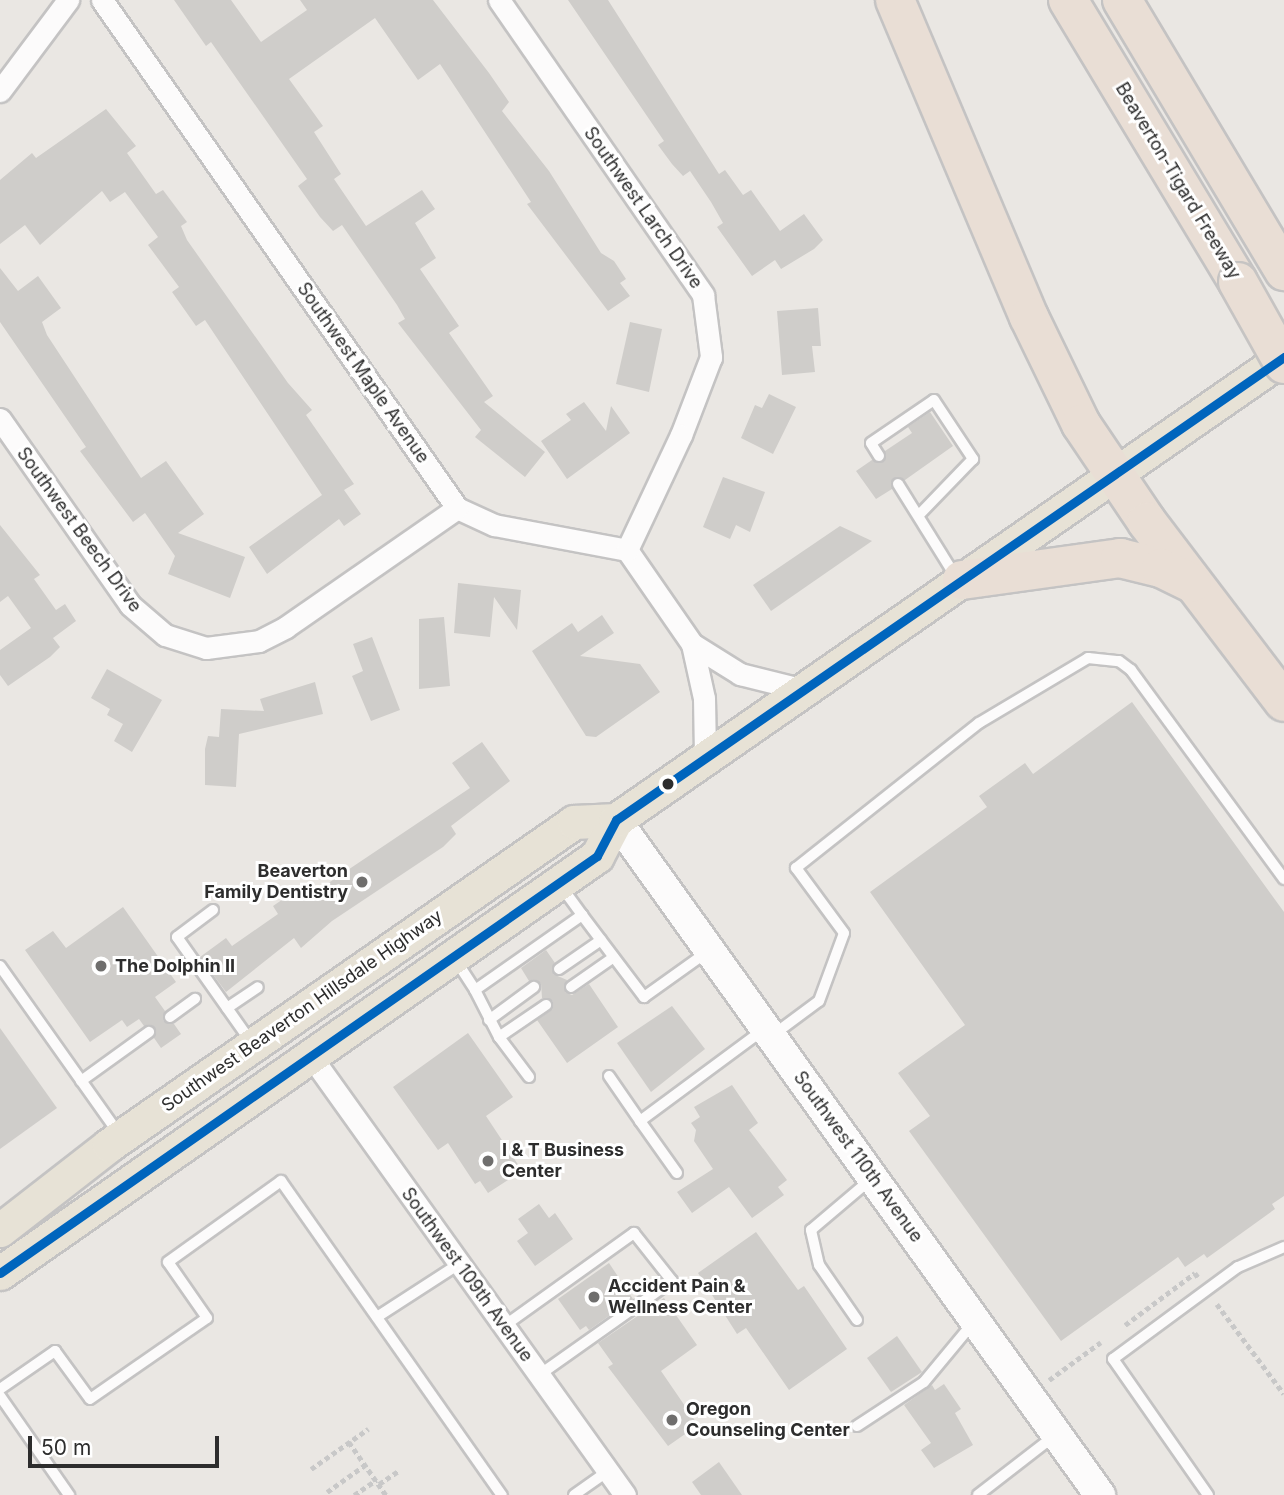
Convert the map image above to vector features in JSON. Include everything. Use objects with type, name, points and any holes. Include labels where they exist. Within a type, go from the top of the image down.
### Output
[{"type":"highway","points":[[895,0],[1029,317],[1081,424],[1115,476],[1284,702]]},
{"type":"highway","name":"Beaverton-Tigard Freeway","points":[[1068,0],[1238,282],[1284,364]]},
{"type":"highway","points":[[1122,0],[1280,263]]},
{"type":"highway","points":[[961,582],[1120,558],[1161,568],[1197,585]]},
{"type":"main road","points":[[0,1272],[597,856],[615,820],[1284,357]]},
{"type":"main road","name":"Southwest Beaverton Hillsdale Highway","points":[[0,1230],[121,1136],[574,822],[615,820]]},
{"type":"main road","points":[[310,1055],[307,1042],[323,997]]},
{"type":"street","points":[[0,91],[68,0]]},
{"type":"street","name":"Southwest Maple Avenue","points":[[102,0],[457,508]]},
{"type":"street","name":"Southwest Larch Drive","points":[[499,0],[703,295],[711,357],[681,435],[627,550]]},
{"type":"street","name":"Southwest Beech Drive","points":[[0,419],[130,605],[165,635],[206,648],[259,641],[286,627],[457,508]]},
{"type":"street","points":[[457,508],[494,525],[627,550],[692,644],[704,698],[705,757]]},
{"type":"street","points":[[692,644],[740,674],[804,690]]},
{"type":"street","name":"Southwest 110th Avenue","points":[[615,820],[1100,1495]]},
{"type":"street","name":"Southwest 109th Avenue","points":[[310,1055],[625,1495]]},
{"type":"lane","points":[[879,456],[871,443],[934,400],[973,459],[919,515]]},
{"type":"lane","points":[[898,484],[961,582]]},
{"type":"lane","points":[[640,1121],[768,1032],[819,1001],[844,933],[796,868],[979,723],[1088,658],[1119,661],[1131,670],[1284,878]]},
{"type":"lane","points":[[558,882],[644,997],[709,951]]},
{"type":"lane","points":[[213,910],[177,937],[253,1045]]},
{"type":"lane","points":[[475,990],[582,915]]},
{"type":"lane","points":[[559,969],[601,940]]},
{"type":"lane","points":[[453,956],[475,990],[499,1037],[529,1077]]},
{"type":"lane","points":[[571,987],[614,957]]},
{"type":"lane","points":[[0,965],[121,1136]]},
{"type":"lane","points":[[227,1008],[258,987]]},
{"type":"lane","points":[[489,1020],[534,987]]},
{"type":"lane","points":[[170,1017],[195,999]]},
{"type":"lane","points":[[499,1037],[546,1005]]},
{"type":"lane","points":[[81,1081],[149,1032]]},
{"type":"lane","points":[[609,1076],[677,1173]]},
{"type":"lane","points":[[857,1320],[818,1265],[811,1230],[873,1178]]},
{"type":"lane","points":[[0,1388],[55,1351],[90,1399],[206,1318],[168,1262],[281,1181],[502,1495]]},
{"type":"lane","points":[[504,1326],[634,1233],[672,1281],[539,1375]]},
{"type":"lane","points":[[1208,1495],[1113,1359],[1238,1267],[1284,1247]]},
{"type":"lane","points":[[377,1317],[459,1264]]},
{"type":"lane","points":[[857,1426],[924,1382],[975,1321]]},
{"type":"lane","points":[[0,1396],[69,1495]]},
{"type":"lane","points":[[978,1495],[1056,1434]]},
{"type":"lane","points":[[574,1495],[608,1471]]},
{"type":"path","points":[[1059,1373],[1078,1360]]},
{"type":"path","points":[[311,1469],[368,1429]]},
{"type":"path","points":[[349,1442],[386,1495]]},
{"type":"path","points":[[327,1492],[365,1465]]},
{"type":"path","points":[[354,1495],[398,1471]]},
{"type":"building","points":[[174,0],[231,0],[261,42],[307,10],[300,0],[433,0],[489,73],[509,102],[502,111],[549,171],[601,253],[614,261],[626,279],[620,283],[630,296],[608,311],[527,204],[531,202],[440,64],[418,80],[375,18],[289,79],[323,126],[314,132],[341,174],[334,179],[366,226],[422,190],[435,209],[415,223],[436,258],[420,269],[459,326],[449,333],[493,396],[484,402],[545,452],[525,477],[475,437],[481,430],[398,323],[405,319],[397,305],[342,225],[333,231],[320,217],[298,186],[307,179],[211,42],[206,46]]},
{"type":"building","points":[[568,0],[608,0],[719,174],[725,170],[743,195],[751,190],[780,231],[804,214],[823,240],[814,249],[781,269],[775,260],[752,276],[717,227],[723,223],[711,202],[690,171],[683,176],[658,145],[664,141]]},
{"type":"building","points":[[106,109],[136,146],[127,153],[156,194],[163,190],[187,222],[181,226],[187,240],[288,383],[312,410],[306,415],[354,484],[344,490],[361,514],[344,526],[339,519],[267,574],[249,547],[322,495],[205,320],[196,326],[172,292],[179,287],[148,245],[158,237],[125,192],[110,202],[102,191],[40,245],[25,225],[0,244],[0,180],[32,153],[36,158]]},
{"type":"building","points":[[0,268],[18,291],[38,276],[61,308],[42,322],[47,335],[141,478],[166,461],[204,514],[178,533],[245,557],[230,598],[168,574],[175,556],[145,513],[133,522],[80,451],[86,447],[0,322]]},
{"type":"building","points":[[818,308],[821,346],[812,346],[815,372],[782,375],[777,311]]},
{"type":"building","points":[[630,322],[662,329],[649,392],[616,384]]},
{"type":"building","points":[[769,394],[796,407],[773,454],[741,438],[755,405],[762,408]]},
{"type":"building","points":[[584,402],[606,431],[611,406],[630,433],[567,479],[541,441],[571,420],[566,414]]},
{"type":"building","points":[[930,412],[953,446],[905,480],[893,478],[892,489],[876,499],[856,471],[872,460],[884,462],[885,451],[912,433],[908,427]]},
{"type":"building","points":[[723,477],[765,492],[750,532],[736,525],[730,539],[703,527]]},
{"type":"building","points":[[0,525],[40,575],[34,579],[56,610],[65,604],[76,621],[53,638],[60,647],[50,657],[8,686],[0,675],[0,650],[31,628],[8,596],[0,602]]},
{"type":"building","points":[[840,526],[872,541],[771,611],[753,585]]},
{"type":"building","points":[[458,583],[521,590],[517,630],[494,597],[490,637],[454,633]]},
{"type":"building","points":[[602,615],[614,633],[580,656],[640,664],[660,692],[596,737],[586,736],[532,651],[572,623],[578,632]]},
{"type":"building","points":[[444,617],[450,686],[419,689],[419,619]]},
{"type":"building","points":[[372,637],[400,710],[371,721],[352,676],[363,671],[353,644]]},
{"type":"building","points":[[107,669],[162,700],[132,752],[114,741],[123,724],[107,715],[110,709],[91,698]]},
{"type":"building","points":[[315,682],[323,714],[239,734],[236,787],[205,785],[205,749],[208,736],[219,737],[221,709],[264,711],[260,699]]},
{"type":"building","points":[[1132,702],[1284,912],[1284,1196],[1272,1204],[1275,1209],[1207,1258],[1204,1254],[1185,1267],[1178,1257],[1061,1341],[909,1131],[930,1116],[898,1073],[965,1025],[870,892],[987,807],[979,796],[1025,763],[1033,774]]},
{"type":"building","points":[[482,742],[510,781],[451,826],[456,834],[443,847],[332,921],[301,948],[294,938],[226,992],[200,957],[226,938],[232,946],[278,914],[273,906],[305,884],[312,894],[470,788],[452,763]]},
{"type":"building","name":"The Dolphin II","points":[[123,907],[176,982],[155,997],[165,1011],[163,1021],[174,1024],[181,1034],[161,1048],[154,1038],[155,1027],[144,1026],[139,1019],[127,1027],[122,1020],[90,1042],[25,950],[53,931],[66,948]]},
{"type":"building","points":[[546,950],[555,963],[553,974],[567,980],[565,992],[572,995],[589,984],[618,1027],[567,1063],[537,1020],[553,1009],[553,1001],[542,998],[541,983],[529,981],[521,968]]},
{"type":"building","points":[[672,1006],[705,1049],[651,1092],[617,1043]]},
{"type":"building","points":[[0,1028],[57,1108],[0,1149]]},
{"type":"building","points":[[468,1033],[513,1097],[486,1116],[519,1166],[505,1175],[508,1180],[488,1193],[480,1181],[475,1184],[448,1143],[438,1150],[393,1087]]},
{"type":"building","points":[[732,1085],[758,1123],[749,1130],[787,1180],[778,1187],[784,1195],[752,1218],[729,1187],[692,1213],[677,1192],[713,1169],[694,1141],[696,1130],[691,1123],[700,1117],[694,1107]]},
{"type":"building","points":[[539,1204],[549,1218],[555,1213],[573,1239],[535,1266],[517,1241],[528,1233],[518,1219]]},
{"type":"building","points":[[756,1232],[798,1290],[804,1286],[847,1349],[789,1390],[746,1328],[737,1334],[698,1273]]},
{"type":"building","name":"Accident Pain & Wellness Center","points":[[609,1263],[633,1299],[589,1330],[586,1326],[580,1330],[558,1299]]},
{"type":"building","points":[[664,1298],[697,1345],[661,1371],[698,1425],[668,1446],[608,1367],[613,1364],[598,1343]]},
{"type":"building","points":[[897,1336],[922,1372],[891,1392],[867,1358]]},
{"type":"building","points":[[944,1384],[961,1409],[955,1413],[973,1445],[934,1468],[921,1450],[931,1443],[904,1405],[932,1385],[935,1390]]},
{"type":"building","points":[[719,1462],[742,1495],[701,1495],[692,1482]]},
{"type":"transit line","points":[[0,1273],[597,856],[616,820],[1284,357]]},
{"type":"place","name":"Beaverton Family Dentistry","points":[[362,882]]},
{"type":"place","name":"The Dolphin II","points":[[101,966]]},
{"type":"place","name":"I & T Business Center","points":[[488,1161]]},
{"type":"place","name":"Accident Pain & Wellness Center","points":[[594,1297]]},
{"type":"place","name":"Oregon Counseling Center","points":[[672,1420]]}]
